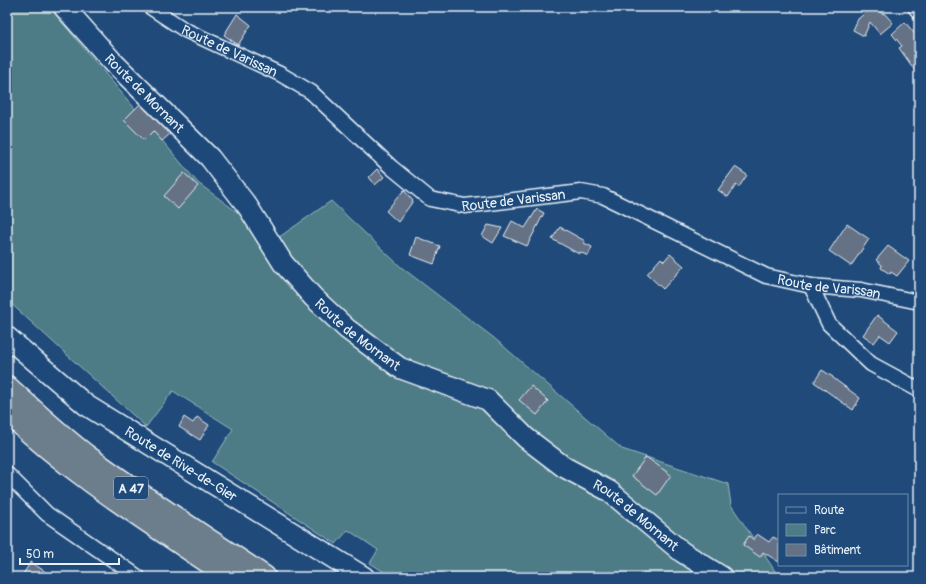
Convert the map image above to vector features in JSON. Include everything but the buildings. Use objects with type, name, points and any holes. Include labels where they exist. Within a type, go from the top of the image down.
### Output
[{"type":"highway","name":"A 47","points":[[7,387],[41,419],[85,455],[125,484],[264,577]]},
{"type":"highway","name":"A 47","points":[[7,411],[32,436],[72,468],[231,577]]},
{"type":"main road","name":"Route de Mornant","points":[[64,7],[112,61],[210,158],[248,207],[283,263],[313,298],[347,329],[400,368],[488,400],[526,438],[564,467],[609,491],[682,552],[722,577]]},
{"type":"main road","name":"Route de Rive-de-Gier","points":[[7,337],[86,405],[364,577]]},
{"type":"street","name":"Route de Varissan","points":[[150,7],[185,30],[280,74],[311,92],[391,167],[430,199],[465,206],[581,192],[603,196],[766,276],[811,286],[861,290],[919,302]]},
{"type":"street","points":[[915,7],[919,12]]},
{"type":"street","points":[[811,286],[829,324],[871,364],[919,390]]},
{"type":"street","points":[[7,474],[47,514],[138,577]]},
{"type":"green space","points":[[7,7],[49,7],[198,183],[275,240],[331,201],[401,267],[494,338],[622,449],[728,484],[731,505],[779,577],[392,577],[370,563],[378,550],[348,530],[336,544],[212,462],[233,429],[173,391],[146,427],[7,300]]}]
